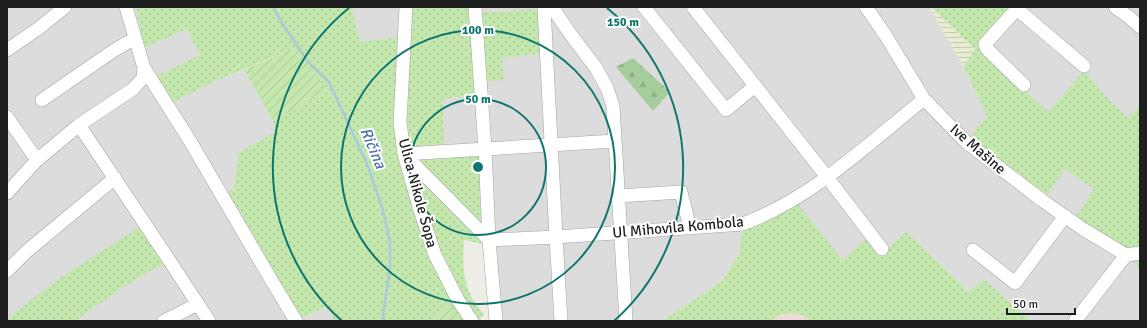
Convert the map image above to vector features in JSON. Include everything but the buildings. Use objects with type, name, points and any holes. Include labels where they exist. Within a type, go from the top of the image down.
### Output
[{"type":"street","points":[[7,50],[39,28],[65,7]]},
{"type":"street","points":[[126,7],[144,68],[190,141],[296,321]]},
{"type":"street","name":"Ulica Nikole Šopa","points":[[406,7],[400,122],[406,158],[420,210],[435,255],[458,300],[472,321]]},
{"type":"street","points":[[475,7],[485,149],[489,240],[496,321]]},
{"type":"street","points":[[544,7],[561,321]]},
{"type":"street","points":[[552,7],[596,68],[607,88],[613,106],[626,321]]},
{"type":"street","points":[[644,7],[726,110],[755,86]]},
{"type":"street","points":[[693,7],[882,249]]},
{"type":"street","name":"Ive Mašine","points":[[866,7],[886,36],[924,99],[966,142],[1064,216],[1126,255]]},
{"type":"street","points":[[1115,7],[1140,27]]},
{"type":"street","points":[[1024,85],[987,49],[985,44],[1016,8],[1084,66]]},
{"type":"street","points":[[42,100],[113,51],[135,38]]},
{"type":"street","points":[[7,192],[37,160],[79,125],[133,89],[144,78],[144,68]]},
{"type":"street","name":"Ul Mihovila Kombola","points":[[489,240],[556,237],[743,224],[762,217],[794,199],[827,177],[924,99]]},
{"type":"street","points":[[7,117],[37,160]]},
{"type":"street","points":[[79,125],[209,321]]},
{"type":"street","points":[[406,158],[485,149],[615,142]]},
{"type":"street","points":[[406,158],[489,240]]},
{"type":"street","points":[[7,271],[27,251],[115,178]]},
{"type":"street","points":[[618,196],[681,192],[690,228]]},
{"type":"street","points":[[973,250],[1015,284],[1064,216]]},
{"type":"street","points":[[1075,321],[1126,255],[1140,254]]},
{"type":"street","points":[[164,321],[198,304]]},
{"type":"shaded area","points":[[7,7],[136,7],[144,48],[187,29],[200,55],[211,83],[244,70],[273,121],[275,132],[239,152],[234,189],[221,194],[296,321],[7,321]]},
{"type":"shaded area","points":[[352,7],[406,7],[405,36],[360,42]]},
{"type":"shaded area","points":[[475,7],[929,7],[964,67],[987,116],[966,142],[1043,201],[1065,169],[1095,189],[1126,255],[1140,268],[1140,321],[1031,321],[984,279],[969,292],[906,231],[880,257],[843,261],[743,224],[739,255],[722,281],[662,321],[496,321],[487,245],[444,152],[443,99],[481,94]]},
{"type":"shaded area","points":[[1015,7],[1140,7],[1140,105],[1128,118],[1111,102],[1048,113],[978,47],[1016,9]]},
{"type":"shaded area","points":[[327,306],[334,321],[296,321]]},
{"type":"shaded area","points":[[793,313],[811,321],[770,321],[774,317]]},
{"type":"green space","points":[[136,7],[352,7],[360,42],[405,36],[406,7],[475,7],[476,13],[544,9],[546,53],[502,58],[504,80],[481,82],[481,94],[443,99],[444,152],[485,149],[487,245],[464,240],[463,261],[467,287],[484,315],[478,321],[458,300],[429,321],[334,321],[327,306],[296,321],[221,194],[234,189],[239,152],[275,132],[273,121],[327,91],[295,48],[211,83],[173,102],[155,77],[200,55],[187,29],[144,48]]},
{"type":"green space","points":[[929,7],[931,7],[975,50],[964,67]]},
{"type":"green space","points":[[931,7],[1015,7],[1017,9],[978,47],[1048,112],[1084,71],[1111,102],[1128,118],[1140,105],[1140,268],[1126,255],[1073,222],[1094,189],[1065,169],[1043,201],[966,142],[987,116],[964,67],[975,49]]},
{"type":"green space","points":[[295,48],[319,78],[327,91],[273,121],[244,70]]},
{"type":"green space","points":[[633,58],[670,92],[653,111],[616,67]]},
{"type":"green space","points":[[794,199],[843,261],[865,238],[880,257],[906,231],[969,292],[984,279],[1031,321],[811,321],[802,315],[785,314],[780,315],[770,321],[662,321],[722,281],[739,255],[743,224]]},
{"type":"green space","points":[[145,223],[169,260],[123,287],[75,321],[7,321],[44,290],[72,270]]},
{"type":"green space","points":[[458,300],[472,321],[429,321]]},
{"type":"waterway","name":"Ričina","points":[[273,7],[309,63],[329,82],[367,164],[382,207],[390,242],[390,268],[383,315],[384,321]]}]
